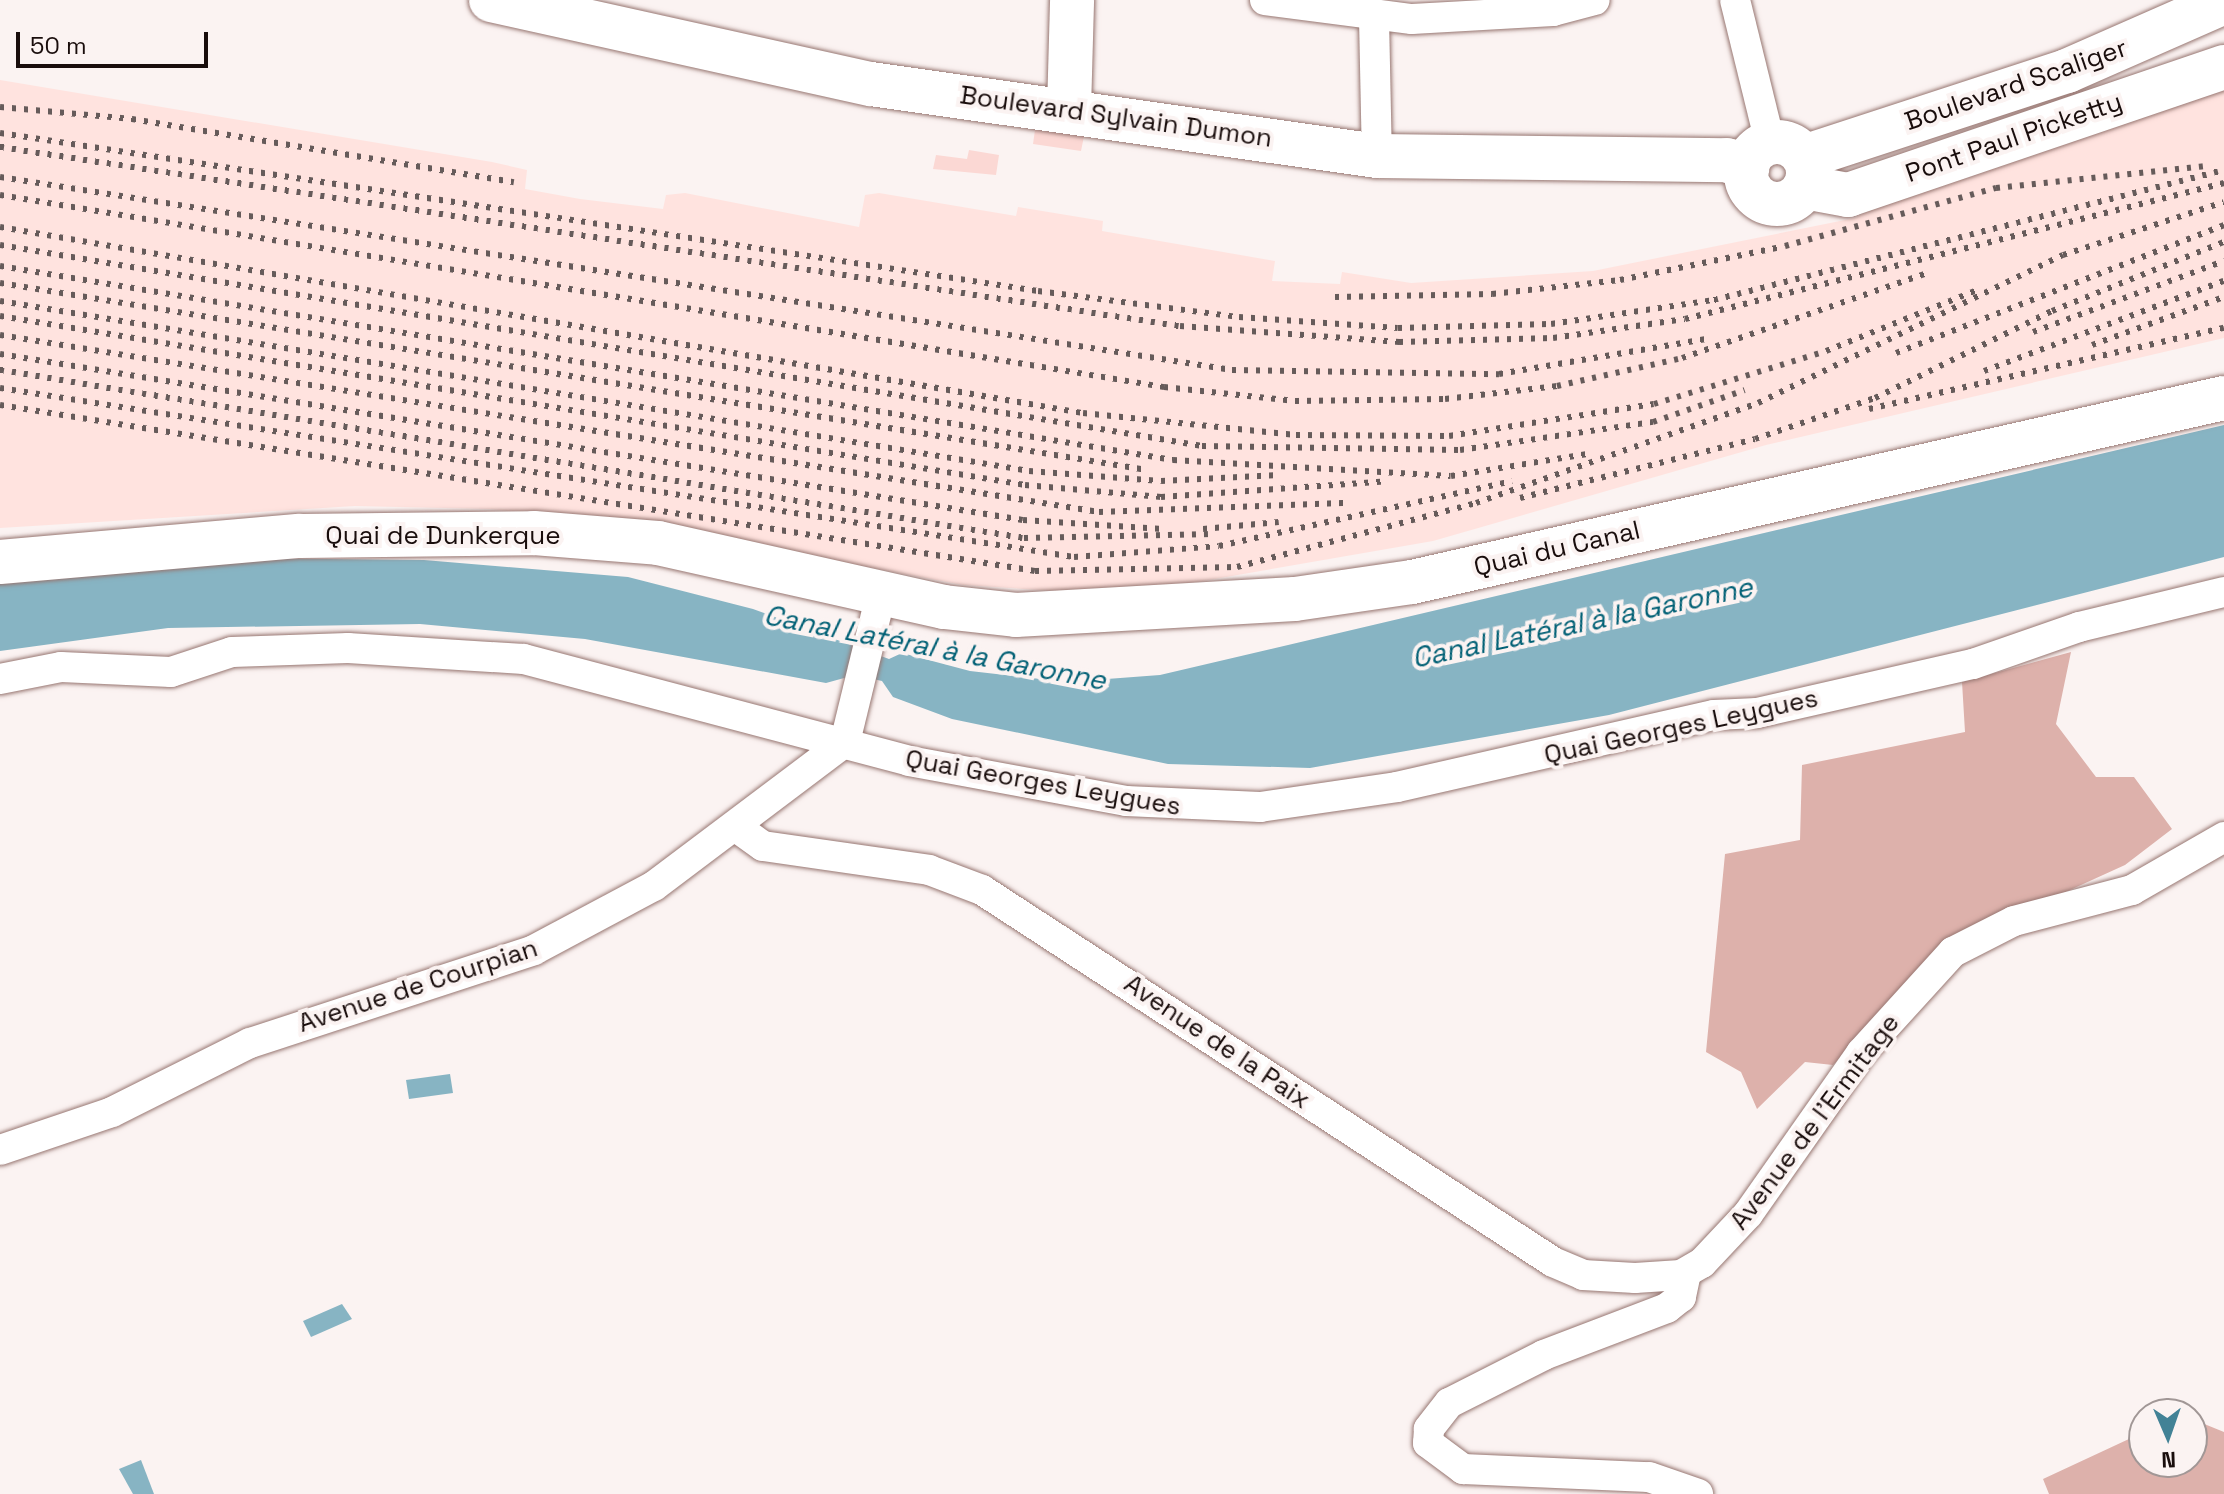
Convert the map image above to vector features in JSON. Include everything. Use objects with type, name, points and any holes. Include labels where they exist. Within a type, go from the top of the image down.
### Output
[{"type":"street","name":"Boulevard Sylvain Dumon","points":[[491,0],[925,90],[1069,93],[1377,156],[1727,160],[1781,164]]},
{"type":"street","points":[[625,0],[957,74],[984,93]]},
{"type":"street","points":[[1069,93],[1072,0]]},
{"type":"street","points":[[1265,0],[1374,18],[1478,18],[1595,0]]},
{"type":"street","points":[[1735,0],[1781,164]]},
{"type":"street","name":"Boulevard Scaliger","points":[[1781,164],[2067,71],[2224,2]]},
{"type":"street","points":[[1374,18],[1377,156]]},
{"type":"street","name":"Pont Paul Picketty","points":[[1781,164],[1838,197],[2224,67]]},
{"type":"street","points":[[2170,407],[2224,386]]},
{"type":"street","name":"Quai du Canal","points":[[879,603],[1016,615],[1346,594],[2170,407],[2224,398]]},
{"type":"street","name":"Quai de Dunkerque","points":[[0,562],[300,536],[534,533],[708,551],[879,603]]},
{"type":"street","name":"Quai Georges Leygues","points":[[0,679],[61,667],[171,672],[232,652],[348,648],[524,659],[849,733],[1126,801],[1197,809],[1300,804],[1973,664],[2079,627],[2224,592]]},
{"type":"street","points":[[849,733],[879,603]]},
{"type":"street","name":"Avenue de Courpian","points":[[0,1150],[112,1112],[250,1043],[534,950],[693,862],[849,733]]},
{"type":"street","name":"Avenue de la Paix","points":[[735,826],[754,842],[929,870],[982,890],[1440,1193],[1567,1269],[1609,1278],[1694,1268]]},
{"type":"street","name":"Avenue de l’Ermitage","points":[[1698,1494],[1649,1477],[1463,1469],[1428,1443],[1429,1429],[1449,1403],[1544,1355],[1667,1308],[1681,1297],[1694,1268],[1748,1214],[1861,1053],[1953,952],[2014,921],[2132,890],[2224,837]]},
{"type":"street","points":[[693,862],[784,849]]},
{"type":"shaded area","points":[[0,80],[492,162],[527,170],[525,189],[580,199],[663,209],[666,195],[685,193],[859,227],[865,195],[879,193],[1016,216],[1018,207],[1103,221],[1102,231],[1275,261],[1272,281],[1340,284],[1342,272],[1411,283],[1593,271],[1855,218],[1918,184],[2224,80],[2224,338],[1766,445],[1433,541],[1180,585],[1072,592],[963,585],[625,522],[489,509],[355,506],[0,528]]},
{"type":"shaded area","points":[[1036,123],[1085,131],[1081,151],[1033,144]]},
{"type":"shaded area","points":[[969,150],[999,155],[996,175],[933,169],[936,155],[967,159]]},
{"type":"shaded area","points":[[2071,652],[2056,724],[2096,777],[2134,777],[2172,829],[2125,865],[1949,945],[1833,1065],[1805,1062],[1757,1109],[1741,1072],[1706,1052],[1725,854],[1800,840],[1802,765],[1965,732],[1962,682]]},
{"type":"shaded area","points":[[2208,1426],[2224,1432],[2224,1494],[2049,1494],[2043,1479],[2128,1439],[2128,1478],[2208,1478]]},
{"type":"water","name":"Canal Latéral à la Garonne","points":[[2224,425],[2224,557],[1609,715],[1310,768],[1168,764],[952,719],[893,697],[882,681],[855,675],[826,683],[585,639],[420,624],[168,628],[0,651],[0,584],[64,570],[221,558],[424,560],[628,577],[753,609],[889,659],[902,653],[970,671],[1067,682],[1160,675]]},
{"type":"water","points":[[450,1074],[453,1093],[409,1099],[406,1080]]},
{"type":"water","points":[[342,1304],[352,1319],[311,1337],[303,1321]]},
{"type":"water","points":[[141,1460],[154,1494],[133,1494],[119,1469]]},
{"type":"railway","points":[[0,107],[132,119],[514,182]]},
{"type":"railway","points":[[0,133],[1038,291],[1239,317],[1398,328],[1551,324],[1714,300],[2224,170]]},
{"type":"railway","points":[[0,147],[1180,326],[1399,342],[1553,338],[1685,319],[2224,183]]},
{"type":"railway","points":[[1335,297],[1492,294],[1620,280],[1785,246],[1996,188],[2204,166]]},
{"type":"railway","points":[[0,177],[1232,370],[1499,374],[1706,339]]},
{"type":"railway","points":[[0,195],[1164,387],[1295,401],[1445,399],[1557,386],[1682,358],[1925,274]]},
{"type":"railway","points":[[0,405],[1035,571],[1237,567],[1476,503],[1758,403],[2063,255],[2224,202]]},
{"type":"railway","points":[[1896,353],[2224,225]]},
{"type":"railway","points":[[0,227],[1083,413],[1296,435],[1449,436],[1654,404],[1826,351],[1977,290]]},
{"type":"railway","points":[[1520,498],[1755,439],[1875,398],[2052,311],[2224,242]]},
{"type":"railway","points":[[0,245],[1202,446],[1460,450],[1653,422],[1745,390]]},
{"type":"railway","points":[[2033,332],[2224,261]]},
{"type":"railway","points":[[0,266],[1173,460],[1451,476],[1587,454]]},
{"type":"railway","points":[[1984,371],[2224,281]]},
{"type":"railway","points":[[0,283],[1147,470]]},
{"type":"railway","points":[[2092,345],[2224,297]]},
{"type":"railway","points":[[0,301],[1029,471],[1161,481],[1279,475]]},
{"type":"railway","points":[[0,316],[1025,485],[1161,497],[1387,481]]},
{"type":"railway","points":[[1869,409],[2224,328]]},
{"type":"railway","points":[[0,335],[1099,512],[1349,503]]},
{"type":"railway","points":[[0,354],[1023,520],[1163,529]]},
{"type":"railway","points":[[0,370],[1024,538],[1214,534]]},
{"type":"railway","points":[[0,388],[1074,557],[1219,546],[1512,481]]},
{"type":"railway","points":[[1203,529],[1279,522]]}]
